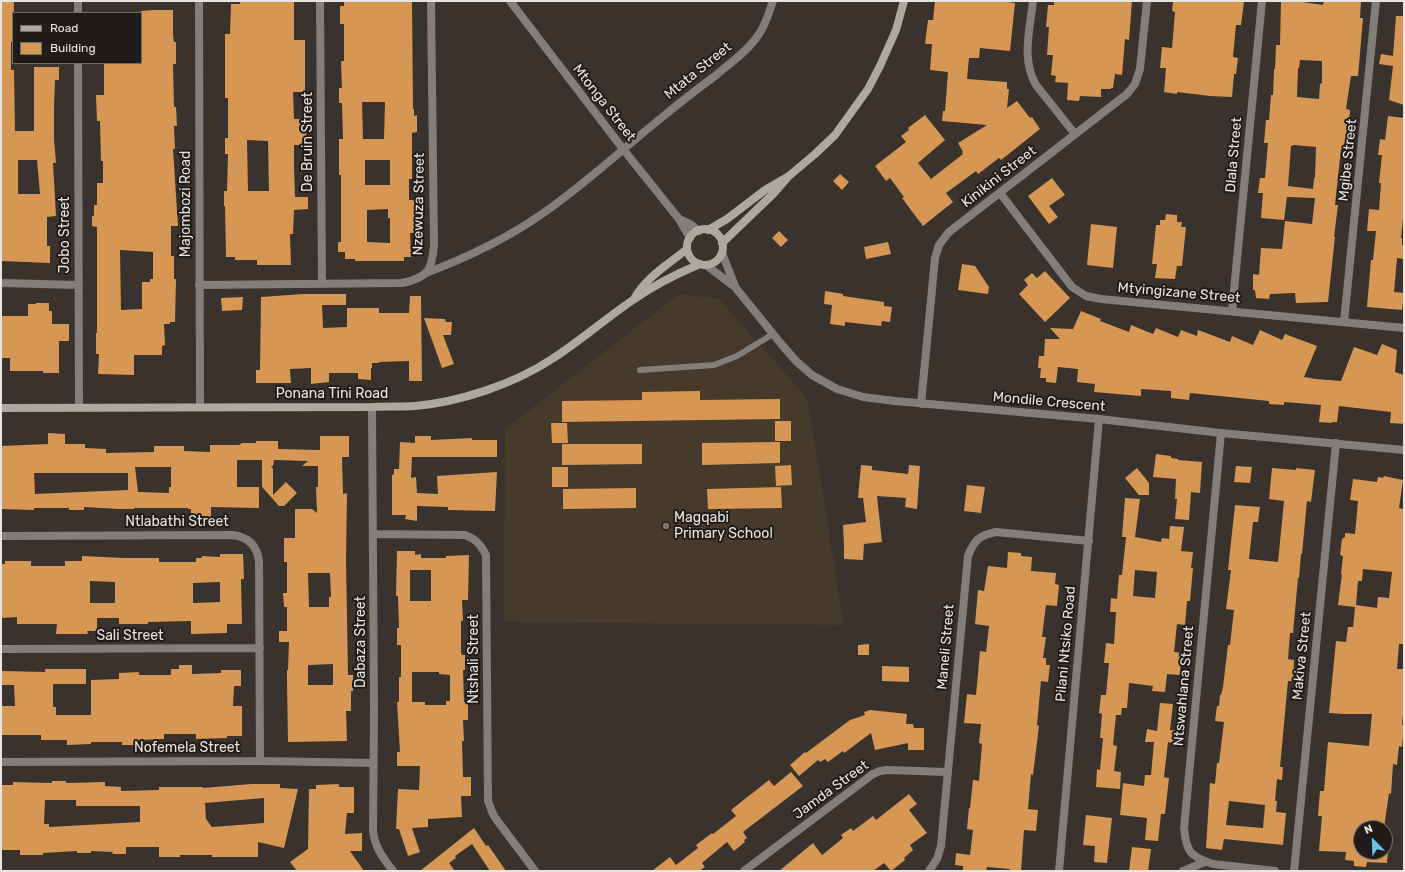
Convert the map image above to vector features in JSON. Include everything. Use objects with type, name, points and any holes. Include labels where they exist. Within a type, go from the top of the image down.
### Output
[{"type":"street","points":[[78,1],[78,12]]},
{"type":"street","name":"Majombozi Road","points":[[199,1],[200,407]]},
{"type":"street","name":"De Bruin Street","points":[[320,1],[322,283]]},
{"type":"street","name":"Nzewuza Street","points":[[199,285],[402,283],[414,280],[426,273],[432,264],[434,246],[431,1]]},
{"type":"street","name":"Mtonga Street","points":[[510,1],[623,149],[679,219],[690,238]]},
{"type":"street","name":"Mtata Street","points":[[426,273],[487,248],[540,216],[729,65],[759,34],[768,18],[773,1]]},
{"type":"street","points":[[722,243],[774,194],[789,176],[835,135],[868,89],[880,66],[896,30],[904,1]]},
{"type":"street","points":[[1033,1],[1027,52],[1027,61],[1031,76],[1036,85],[1075,134]]},
{"type":"street","name":"Kinikini Street","points":[[921,404],[933,271],[937,250],[942,240],[949,232],[1127,94],[1135,84],[1140,69],[1148,1]]},
{"type":"street","name":"Dlala Street","points":[[1232,311],[1262,1]]},
{"type":"street","name":"Mgibe Street","points":[[1344,322],[1376,1]]},
{"type":"street","name":"Jobo Street","points":[[78,64],[79,408]]},
{"type":"street","points":[[708,230],[727,219],[765,190],[789,176]]},
{"type":"street","name":"Mtyingizane Street","points":[[1000,193],[1072,287],[1086,296],[1101,300],[1404,328]]},
{"type":"street","name":"Mtonga Street","points":[[679,219],[699,230]]},
{"type":"street","points":[[703,265],[691,258],[687,249],[690,238],[699,230],[708,230],[719,236],[722,243],[722,254]]},
{"type":"street","name":"Ponana Tini Road","points":[[634,299],[640,289],[650,279],[687,249]]},
{"type":"street","name":"Mondile Crescent","points":[[722,254],[735,287]]},
{"type":"street","name":"Ponana Tini Road","points":[[1,408],[372,407],[415,406],[444,402],[481,392],[515,379],[552,360],[634,299],[679,273],[716,262],[722,254]]},
{"type":"street","name":"Mondile Crescent","points":[[703,265],[735,287],[796,361],[812,375],[837,389],[863,397],[921,404],[1100,419],[1221,433],[1404,450]]},
{"type":"street","points":[[1,283],[79,285]]},
{"type":"street","name":"Dabaza Street","points":[[372,407],[374,841],[381,855],[393,871]]},
{"type":"street","name":"Pilani Ntsiko Road","points":[[1059,871],[1100,419]]},
{"type":"street","name":"Ntswahlana Street","points":[[1221,433],[1184,828],[1187,848],[1192,854],[1205,862],[1275,871]]},
{"type":"street","name":"Makiva Street","points":[[1294,871],[1336,443]]},
{"type":"street","name":"Maneli Street","points":[[929,871],[937,859],[941,846],[968,556],[971,547],[975,541],[981,537],[988,533],[996,532],[1089,541]]},
{"type":"street","name":"Ntshali Street","points":[[373,534],[465,535],[478,542],[486,555],[488,801],[496,819],[535,871]]},
{"type":"street","name":"Ntlabathi Street","points":[[1,536],[232,535],[245,538],[255,549],[259,561],[260,761]]},
{"type":"street","name":"Sali Street","points":[[1,649],[260,648]]},
{"type":"street","name":"Nofemela Street","points":[[1,762],[260,761],[373,763]]},
{"type":"street","name":"Jamda Street","points":[[744,871],[880,770],[947,772]]},
{"type":"street","points":[[1183,871],[1205,862]]},
{"type":"lane","points":[[640,370],[714,365],[737,356],[773,334]]},
{"type":"shaded area","name":"Magqabi Primary School","points":[[679,294],[719,299],[807,398],[844,625],[504,622],[505,429]]},
{"type":"building","points":[[1,1],[14,1],[14,12],[12,12],[11,70],[14,70],[15,131],[34,131],[34,67],[59,67],[59,80],[55,80],[54,108],[56,163],[53,163],[56,216],[47,217],[47,246],[50,246],[50,263],[1,261]],"holes":[[[18,160],[37,160],[40,194],[18,194]]]},
{"type":"building","points":[[240,1],[294,1],[294,40],[305,40],[305,92],[293,92],[294,119],[307,119],[306,145],[294,145],[294,168],[295,197],[308,197],[308,209],[294,210],[293,234],[290,234],[291,265],[257,265],[257,260],[235,260],[235,257],[226,257],[224,191],[227,191],[228,154],[225,154],[225,138],[228,138],[228,98],[225,98],[225,34],[230,34],[231,4],[240,4]],"holes":[[[247,140],[268,141],[269,191],[248,191]]]},
{"type":"building","points":[[344,1],[412,1],[413,109],[414,116],[417,115],[417,132],[412,133],[412,179],[409,179],[409,200],[416,200],[416,221],[414,221],[414,233],[410,233],[411,257],[404,257],[404,261],[355,261],[355,259],[345,259],[345,252],[338,252],[338,242],[341,242],[341,175],[339,175],[339,139],[343,139],[342,103],[339,103],[339,88],[342,88],[341,61],[344,61],[344,24],[340,24],[340,6],[344,6]],"holes":[[[362,102],[385,102],[384,139],[363,139]],[[365,160],[390,160],[390,185],[365,185]],[[388,209],[388,218],[390,218],[390,243],[367,242],[367,210]]]},
{"type":"building","points":[[935,1],[999,1],[1015,3],[1010,51],[980,48],[979,58],[969,58],[967,79],[1007,82],[1007,89],[1009,89],[1007,108],[1017,101],[1030,118],[1032,117],[1040,129],[1001,160],[999,158],[978,174],[976,171],[946,193],[953,202],[923,226],[902,198],[904,197],[890,178],[886,181],[875,166],[906,142],[901,136],[909,130],[908,128],[925,115],[945,140],[918,163],[931,179],[963,154],[958,143],[987,125],[942,121],[943,111],[945,111],[948,72],[930,70],[932,44],[925,44],[928,20],[933,20]]},
{"type":"building","points":[[1054,1],[1132,1],[1129,40],[1125,39],[1122,75],[1115,74],[1113,88],[1101,89],[1101,97],[1080,96],[1079,101],[1067,100],[1068,83],[1055,82],[1056,76],[1051,75],[1053,55],[1047,55],[1049,27],[1046,27],[1048,5],[1054,5]]},
{"type":"building","points":[[1173,1],[1244,2],[1241,25],[1236,25],[1233,57],[1238,58],[1236,74],[1234,74],[1232,97],[1164,92],[1166,68],[1160,68],[1162,47],[1172,48],[1175,12],[1172,11]]},
{"type":"building","points":[[1281,1],[1295,1],[1323,5],[1324,1],[1361,2],[1360,18],[1363,18],[1358,76],[1351,76],[1346,109],[1350,110],[1349,124],[1348,123],[1344,150],[1341,149],[1335,205],[1338,205],[1328,302],[1296,303],[1295,293],[1270,294],[1269,299],[1256,298],[1255,290],[1253,290],[1253,274],[1259,275],[1261,248],[1282,249],[1285,221],[1312,224],[1315,198],[1287,197],[1284,220],[1261,218],[1263,193],[1258,193],[1260,178],[1265,178],[1268,143],[1264,143],[1266,120],[1269,120],[1271,95],[1273,95],[1276,45],[1280,45]],"holes":[[[1300,60],[1322,61],[1322,83],[1320,84],[1319,99],[1297,97],[1298,68]],[[1291,146],[1316,147],[1315,178],[1313,189],[1288,186]]]},
{"type":"building","points":[[153,10],[173,10],[173,35],[174,42],[176,42],[176,64],[173,64],[174,107],[176,107],[177,126],[174,126],[175,149],[173,149],[178,226],[171,226],[171,256],[174,256],[174,279],[176,279],[175,322],[164,324],[165,345],[162,346],[162,355],[134,355],[134,375],[98,374],[99,354],[96,354],[97,227],[92,226],[92,216],[94,216],[94,205],[97,205],[97,183],[103,183],[103,161],[101,161],[100,121],[97,121],[96,95],[104,95],[104,64],[142,64],[141,12]],"holes":[[[120,250],[153,252],[153,279],[150,279],[150,282],[142,282],[142,309],[121,310]]]},
{"type":"building","points":[[1396,16],[1404,16],[1404,105],[1389,100],[1393,66],[1379,64],[1381,54],[1393,56]]},
{"type":"building","points":[[1388,116],[1404,118],[1404,208],[1401,238],[1402,245],[1404,245],[1404,259],[1397,258],[1394,292],[1404,293],[1402,310],[1367,307],[1371,260],[1373,260],[1376,231],[1367,231],[1369,209],[1379,210],[1381,183],[1379,183],[1382,155],[1378,155],[1380,139],[1385,140]]},
{"type":"building","points":[[840,174],[849,182],[842,190],[833,181]]},
{"type":"building","points":[[1052,178],[1065,195],[1049,206],[1058,217],[1049,224],[1028,196]]},
{"type":"building","points":[[1166,214],[1177,215],[1177,222],[1182,222],[1181,227],[1186,227],[1182,266],[1177,266],[1175,279],[1155,278],[1157,264],[1152,264],[1156,225],[1160,225],[1160,220],[1165,220]]},
{"type":"building","points":[[1091,224],[1117,227],[1113,268],[1087,265]]},
{"type":"building","points":[[779,231],[788,240],[781,247],[772,238]]},
{"type":"building","points":[[888,242],[891,254],[866,259],[864,247]]},
{"type":"building","points":[[962,264],[975,266],[989,287],[988,294],[958,290]]},
{"type":"building","points":[[1045,271],[1070,298],[1045,322],[1019,294],[1028,285],[1024,280],[1032,273],[1037,278]]},
{"type":"building","points":[[825,291],[843,294],[843,296],[884,302],[884,306],[892,307],[890,322],[882,321],[881,326],[845,322],[845,326],[830,324],[832,305],[824,304]]},
{"type":"building","points":[[303,294],[346,294],[346,305],[322,305],[323,328],[347,327],[347,308],[379,308],[379,313],[409,313],[410,296],[421,296],[422,381],[409,381],[409,361],[372,363],[371,380],[358,379],[358,373],[329,373],[329,382],[311,384],[311,368],[290,369],[291,383],[256,383],[256,370],[260,370],[261,297]]},
{"type":"building","points":[[243,297],[242,310],[222,311],[221,298]]},
{"type":"building","points":[[49,303],[49,311],[52,311],[52,324],[69,324],[69,341],[59,341],[59,373],[43,373],[43,371],[10,371],[10,358],[1,358],[1,316],[28,316],[28,304]]},
{"type":"building","points":[[1081,311],[1101,319],[1100,321],[1129,332],[1131,325],[1153,334],[1156,328],[1178,337],[1181,330],[1197,336],[1198,330],[1230,342],[1232,336],[1253,345],[1260,330],[1282,340],[1285,334],[1317,346],[1304,377],[1316,379],[1341,381],[1354,347],[1377,355],[1382,344],[1397,350],[1395,372],[1404,375],[1404,424],[1390,423],[1391,412],[1339,406],[1337,422],[1332,423],[1319,422],[1321,405],[1284,402],[1284,405],[1269,404],[1269,401],[1190,393],[1189,400],[1171,398],[1171,391],[1141,389],[1141,396],[1094,392],[1095,384],[1077,382],[1078,369],[1058,367],[1056,383],[1046,382],[1046,378],[1040,378],[1041,368],[1038,368],[1039,356],[1044,356],[1045,339],[1060,339],[1050,328],[1073,329]]},
{"type":"building","points":[[424,318],[445,319],[446,322],[452,322],[451,335],[443,335],[454,364],[442,368]]},
{"type":"building","points":[[700,391],[700,400],[780,399],[780,419],[562,422],[562,401],[642,400],[642,392]]},
{"type":"building","points":[[775,421],[791,421],[791,441],[775,441]]},
{"type":"building","points":[[551,423],[567,423],[568,443],[552,443]]},
{"type":"building","points":[[48,433],[65,434],[65,444],[85,444],[85,448],[106,449],[106,453],[154,452],[154,446],[184,446],[184,451],[210,452],[210,445],[239,445],[242,443],[256,443],[256,441],[278,441],[278,449],[320,450],[320,436],[349,436],[349,457],[342,457],[343,494],[347,493],[346,561],[348,675],[353,675],[351,711],[346,711],[347,741],[288,742],[287,670],[289,642],[279,642],[279,631],[287,631],[287,607],[284,607],[283,593],[287,593],[287,562],[284,562],[284,538],[295,538],[295,509],[312,509],[317,513],[316,487],[318,487],[318,466],[302,466],[308,461],[274,460],[273,466],[271,466],[273,469],[273,495],[286,482],[297,493],[284,506],[279,506],[262,487],[262,460],[237,460],[237,487],[259,487],[259,508],[211,507],[211,518],[191,518],[191,509],[188,508],[119,509],[84,507],[84,510],[69,510],[69,508],[34,508],[34,510],[1,509],[1,446],[48,444]],"holes":[[[135,467],[171,467],[171,487],[169,487],[169,493],[138,492]],[[34,473],[128,473],[128,490],[35,494]],[[308,573],[330,573],[331,597],[329,597],[329,607],[309,607]],[[333,664],[333,685],[308,685],[308,665]]]},
{"type":"building","points":[[415,436],[431,436],[431,440],[472,438],[472,440],[497,440],[497,457],[412,457],[411,478],[416,477],[417,493],[438,494],[437,476],[497,472],[495,511],[448,510],[448,507],[417,506],[417,521],[405,519],[406,515],[392,515],[392,475],[394,474],[394,469],[399,469],[400,442],[415,443]]},
{"type":"building","points":[[780,442],[780,463],[702,465],[702,443]]},
{"type":"building","points":[[562,444],[642,444],[642,464],[562,465]]},
{"type":"building","points":[[1156,454],[1171,456],[1171,458],[1178,460],[1202,462],[1200,493],[1191,492],[1189,520],[1175,519],[1177,499],[1175,499],[1176,479],[1153,477]]},
{"type":"building","points":[[791,465],[792,485],[776,486],[775,466]]},
{"type":"building","points":[[861,465],[872,466],[872,470],[908,474],[909,465],[920,466],[917,509],[905,507],[906,498],[877,496],[882,542],[864,544],[863,560],[844,559],[843,525],[866,522],[863,498],[858,498]]},
{"type":"building","points":[[1236,466],[1252,467],[1250,483],[1234,482]]},
{"type":"building","points":[[552,467],[568,467],[568,487],[552,487]]},
{"type":"building","points":[[1137,468],[1149,483],[1149,495],[1139,495],[1125,478]]},
{"type":"building","points":[[1272,468],[1315,470],[1311,502],[1307,501],[1293,633],[1290,633],[1288,659],[1294,660],[1293,681],[1288,681],[1280,767],[1283,767],[1282,780],[1277,779],[1275,801],[1277,801],[1276,812],[1286,813],[1283,845],[1224,839],[1222,850],[1206,848],[1210,783],[1215,784],[1224,722],[1215,721],[1217,706],[1219,706],[1220,695],[1223,687],[1234,610],[1226,609],[1231,570],[1228,570],[1235,505],[1260,507],[1258,522],[1253,522],[1249,559],[1278,562],[1284,501],[1269,499]],"holes":[[[1229,801],[1265,805],[1263,828],[1226,825]]]},
{"type":"building","points":[[1384,476],[1403,480],[1399,508],[1404,509],[1404,644],[1399,644],[1397,669],[1404,669],[1404,705],[1402,725],[1404,725],[1402,747],[1399,746],[1397,765],[1393,764],[1391,794],[1389,793],[1385,820],[1353,820],[1353,860],[1387,860],[1387,863],[1367,862],[1366,867],[1354,866],[1354,861],[1345,860],[1346,852],[1319,851],[1322,816],[1318,816],[1320,791],[1324,791],[1328,742],[1369,746],[1372,714],[1329,713],[1336,641],[1346,642],[1348,627],[1353,627],[1355,607],[1338,605],[1342,574],[1343,556],[1340,555],[1342,539],[1345,537],[1345,533],[1355,534],[1358,501],[1350,500],[1353,479],[1377,482],[1378,477],[1383,478]],"holes":[[[1363,569],[1392,572],[1389,598],[1378,597],[1377,608],[1356,605],[1358,581],[1362,581]]]},
{"type":"building","points":[[967,485],[985,487],[981,513],[964,511]]},
{"type":"building","points":[[781,487],[782,508],[708,509],[707,489]]},
{"type":"building","points":[[636,488],[636,508],[563,509],[563,489]]},
{"type":"building","points":[[1125,498],[1140,499],[1135,537],[1161,542],[1162,538],[1169,539],[1170,526],[1184,527],[1181,551],[1193,552],[1191,568],[1193,568],[1190,601],[1187,601],[1185,625],[1177,624],[1174,652],[1181,653],[1180,675],[1167,674],[1165,692],[1152,691],[1153,686],[1129,683],[1127,708],[1122,708],[1121,715],[1116,715],[1113,745],[1117,746],[1114,771],[1121,772],[1120,789],[1096,787],[1097,769],[1100,770],[1103,738],[1100,738],[1102,714],[1099,713],[1101,695],[1106,695],[1109,663],[1104,663],[1106,643],[1114,644],[1116,612],[1110,612],[1111,598],[1117,599],[1119,575],[1122,575],[1126,537],[1122,537]],"holes":[[[1135,570],[1157,572],[1155,598],[1133,596]]]},
{"type":"building","points":[[397,551],[415,551],[415,555],[421,554],[421,558],[446,558],[446,556],[469,555],[468,600],[462,600],[463,621],[461,621],[461,653],[462,655],[465,655],[465,670],[463,670],[464,702],[468,702],[468,720],[463,720],[463,777],[471,777],[471,796],[461,796],[462,817],[428,819],[428,827],[412,828],[420,852],[408,856],[399,829],[396,829],[398,789],[419,790],[420,766],[397,766],[397,752],[400,752],[397,702],[399,702],[399,677],[401,677],[401,645],[397,645],[397,628],[399,628],[398,596],[396,596]],"holes":[[[410,570],[431,570],[431,601],[410,601]],[[412,672],[439,672],[439,674],[450,675],[450,701],[446,701],[446,705],[425,705],[425,702],[412,702]]]},
{"type":"building","points":[[1008,552],[1021,553],[1021,556],[1032,557],[1031,571],[1056,573],[1055,584],[1059,585],[1057,606],[1046,605],[1042,637],[1046,637],[1043,658],[1046,658],[1046,665],[1050,665],[1048,682],[1041,681],[1037,725],[1039,726],[1033,775],[1031,774],[1028,809],[1038,810],[1036,831],[1024,830],[1021,871],[1010,871],[1010,869],[987,867],[986,871],[963,871],[963,866],[955,865],[956,853],[970,855],[973,830],[967,829],[969,808],[973,780],[979,781],[982,744],[979,743],[981,724],[964,723],[967,694],[976,695],[980,651],[986,652],[989,626],[975,624],[978,590],[984,591],[988,566],[1007,568]]},
{"type":"building","points":[[220,554],[243,554],[244,579],[241,579],[242,624],[227,624],[227,633],[191,634],[191,621],[148,622],[148,624],[119,624],[119,618],[97,618],[97,631],[87,631],[88,634],[56,634],[57,624],[17,624],[17,617],[1,618],[1,564],[5,564],[5,561],[31,561],[31,566],[65,566],[65,561],[82,561],[82,556],[159,558],[159,562],[196,562],[196,558],[202,558],[202,556],[220,557]],"holes":[[[90,581],[115,582],[115,603],[90,603]],[[220,582],[220,602],[193,603],[193,583]]]},
{"type":"building","points":[[869,644],[869,655],[858,655],[858,645]]},
{"type":"building","points":[[179,665],[192,665],[192,674],[221,673],[221,670],[241,670],[241,686],[234,686],[233,706],[242,706],[242,736],[196,739],[196,734],[164,734],[164,739],[138,740],[138,745],[122,745],[122,742],[91,742],[91,744],[67,745],[67,740],[41,740],[41,735],[1,735],[1,706],[15,706],[14,685],[1,685],[1,671],[45,672],[45,669],[86,669],[86,684],[53,684],[53,707],[56,707],[56,715],[91,715],[91,680],[119,679],[119,673],[139,672],[139,675],[171,675],[171,669],[179,669]]},
{"type":"building","points":[[882,666],[909,667],[909,682],[882,681]]},
{"type":"building","points":[[1160,703],[1173,704],[1170,730],[1178,731],[1176,744],[1168,742],[1164,777],[1169,778],[1165,814],[1161,814],[1158,841],[1145,840],[1147,818],[1120,815],[1123,783],[1144,786],[1145,775],[1151,775],[1154,742],[1145,742],[1147,729],[1157,731]]},
{"type":"building","points":[[870,710],[907,714],[906,724],[913,724],[914,728],[924,728],[924,750],[908,750],[908,743],[875,750],[871,733],[844,753],[843,751],[828,762],[825,759],[820,762],[818,760],[799,776],[790,765],[805,752],[806,753],[850,720],[865,715],[864,712]]},
{"type":"building","points":[[791,772],[803,786],[743,832],[747,838],[744,840],[745,842],[734,851],[727,842],[702,863],[705,867],[699,871],[652,871],[670,857],[676,865],[698,848],[696,845],[736,816],[731,810],[769,780],[774,786]]},
{"type":"building","points":[[52,781],[66,781],[66,783],[105,782],[105,786],[121,787],[121,791],[159,790],[159,787],[203,788],[251,784],[280,784],[280,788],[298,789],[284,848],[258,842],[258,857],[180,855],[180,857],[159,857],[159,847],[126,847],[126,854],[91,851],[91,853],[77,853],[77,851],[43,853],[43,855],[20,855],[20,850],[1,850],[1,785],[13,785],[13,782],[52,783]],"holes":[[[264,798],[264,823],[212,827],[206,819],[205,803]],[[45,800],[76,800],[76,806],[140,806],[140,822],[49,827],[49,824],[44,824]]]},
{"type":"building","points":[[339,784],[339,787],[354,787],[354,813],[347,813],[345,834],[362,833],[362,851],[350,851],[364,871],[297,871],[290,862],[308,849],[309,789],[316,789],[316,785]]},
{"type":"building","points":[[909,794],[917,804],[909,810],[927,833],[910,845],[913,850],[904,858],[905,860],[891,871],[884,863],[873,871],[779,871],[813,843],[822,855],[843,838],[841,835],[851,828],[853,831],[873,816],[876,820]]},
{"type":"building","points":[[1086,815],[1112,818],[1107,863],[1094,862],[1095,846],[1083,845]]},
{"type":"building","points":[[474,828],[506,871],[490,871],[472,844],[455,856],[456,858],[449,863],[455,871],[420,871]]},
{"type":"building","points":[[1132,847],[1151,849],[1148,871],[1129,871]]},
{"type":"place","name":"Magqabi Primary School","points":[[666,526]]}]
